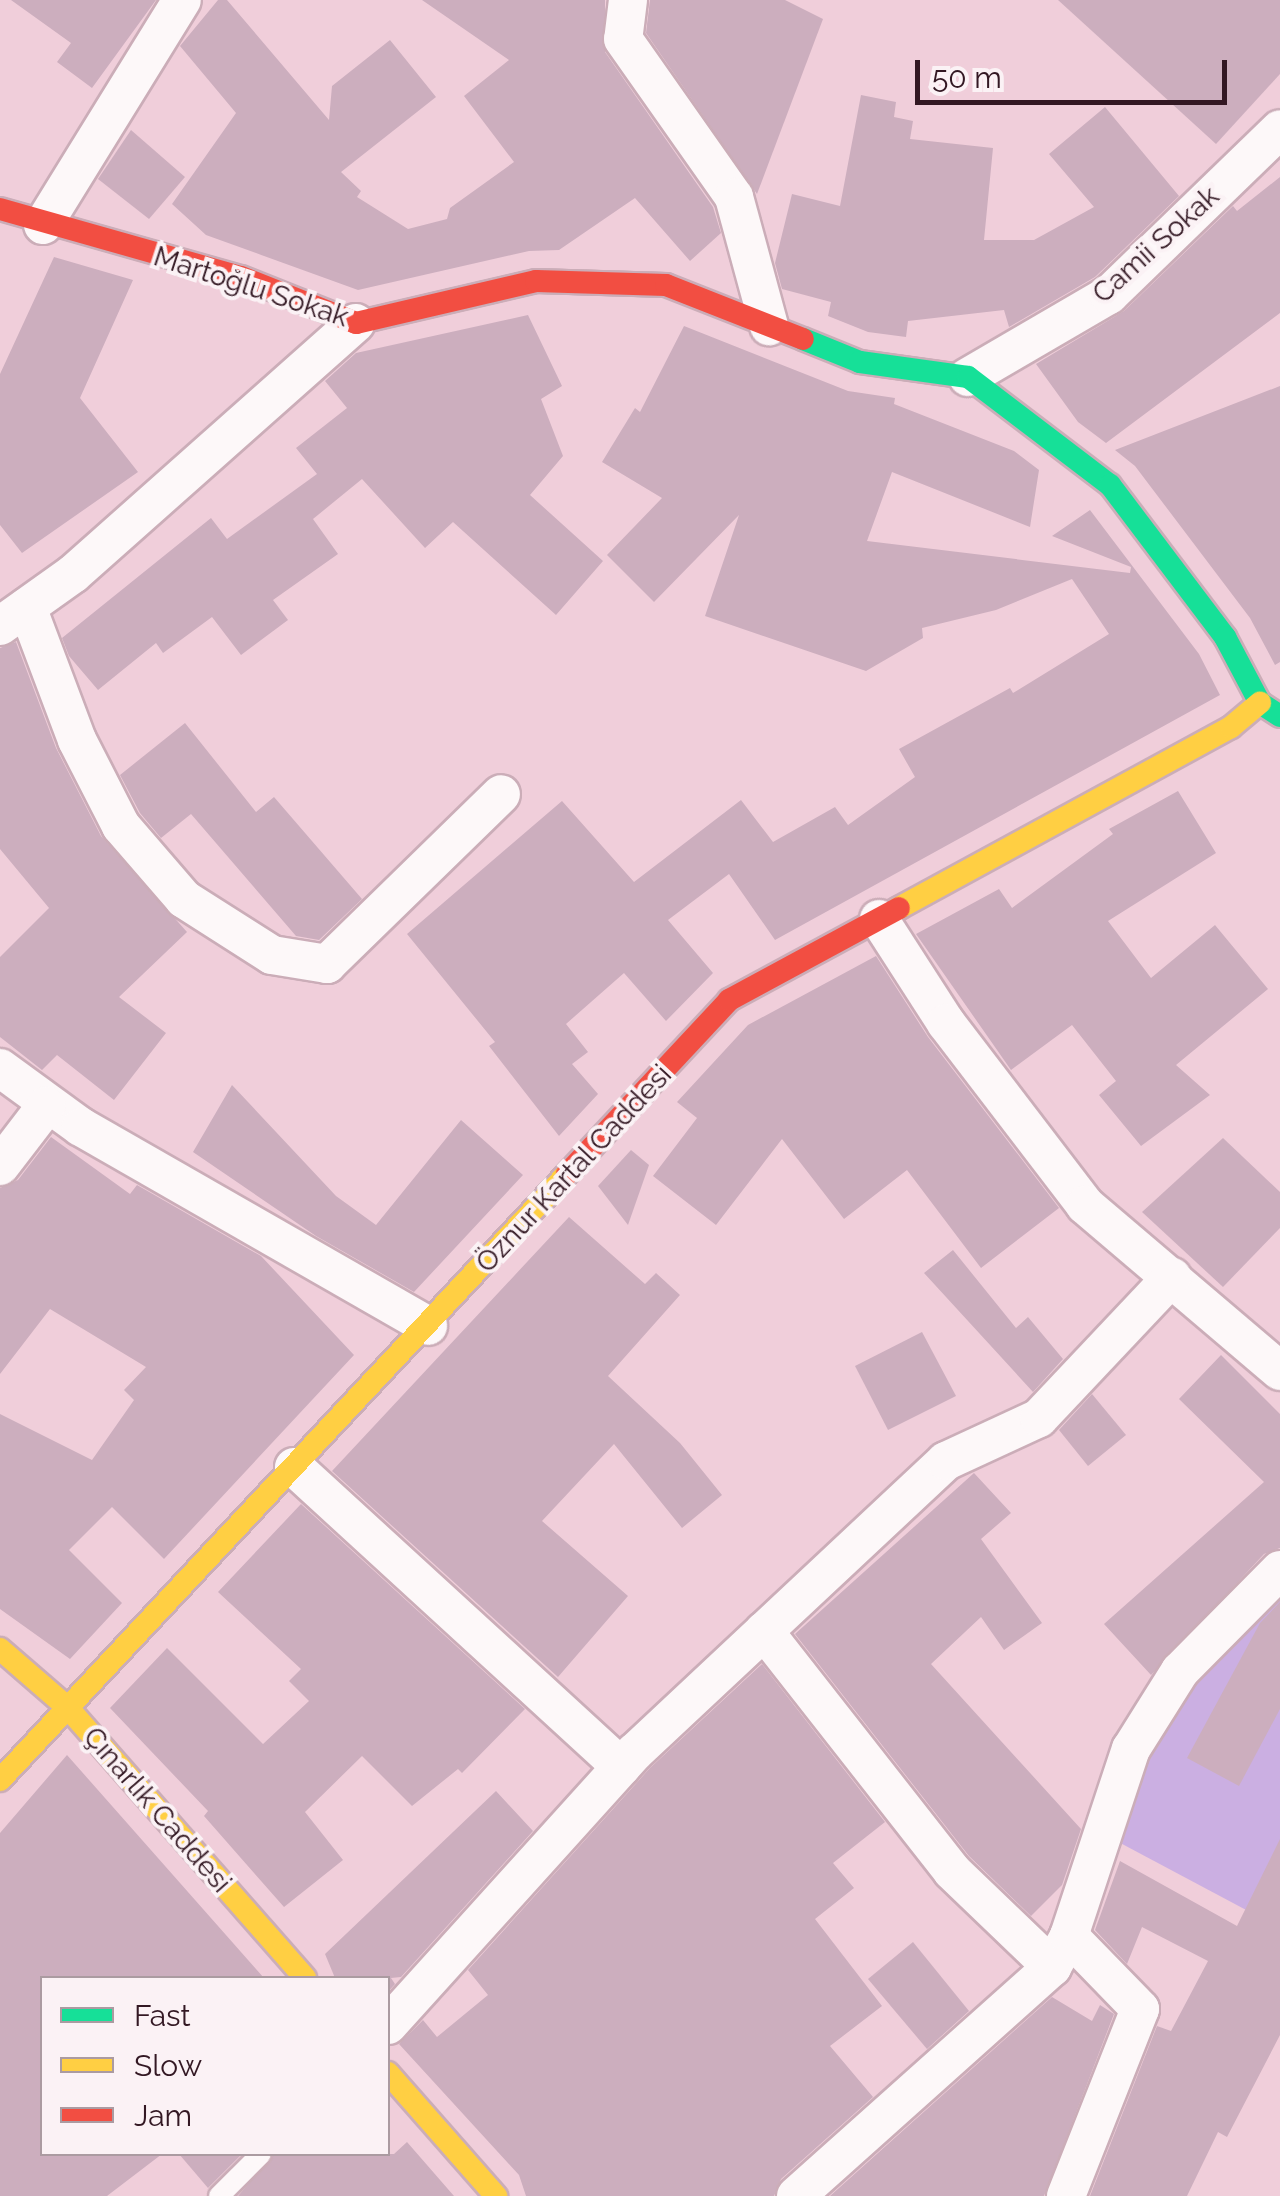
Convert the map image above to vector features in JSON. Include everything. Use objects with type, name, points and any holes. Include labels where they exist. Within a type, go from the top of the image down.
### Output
[{"type":"street","points":[[43,225],[182,0]]},
{"type":"street","points":[[628,0],[622,39],[734,197],[769,326]]},
{"type":"street","name":"Camii Sokak","points":[[968,377],[1109,295],[1280,128]]},
{"type":"street","name":"Martoğlu Sokak","points":[[0,209],[43,225],[241,277],[356,323],[536,281],[666,285],[860,362],[968,377]]},
{"type":"street","points":[[356,323],[74,574],[14,617],[121,826],[184,900],[272,955],[327,964],[501,794]]},
{"type":"street","points":[[968,377],[1110,485],[1273,702]]},
{"type":"street","name":"Öznur Kartal Caddesi","points":[[0,1780],[730,1000],[1273,702]]},
{"type":"street","points":[[879,919],[946,1023],[1085,1205],[1280,1372]]},
{"type":"street","points":[[0,1068],[46,1106],[428,1326]]},
{"type":"street","points":[[0,1166],[46,1106]]},
{"type":"street","points":[[390,2022],[622,1767],[946,1461],[1039,1418],[1172,1278]]},
{"type":"street","points":[[294,1468],[622,1767]]},
{"type":"street","points":[[796,2196],[1061,1951],[1131,1750],[1180,1671],[1280,1570]]},
{"type":"street","points":[[764,1632],[952,1871],[1140,2010],[1066,2196]]},
{"type":"street","name":"Çınarlık Caddesi","points":[[0,1649],[68,1708],[303,1976]]},
{"type":"street","points":[[390,2074],[496,2196]]},
{"type":"lane","points":[[219,2196],[259,2156]]},
{"type":"shaded area","points":[[1280,1593],[1280,1928],[1109,1837],[1139,1753],[1193,1679]]},
{"type":"building","points":[[11,0],[156,0],[92,88],[57,62],[71,43]]},
{"type":"building","points":[[218,0],[227,0],[329,120],[332,86],[390,40],[436,97],[341,172],[361,191],[357,197],[408,229],[447,219],[450,208],[514,162],[464,96],[509,60],[422,0],[605,0],[605,52],[713,207],[721,233],[690,261],[635,198],[559,250],[529,251],[358,290],[206,235],[172,204],[236,113],[180,46]]},
{"type":"building","points":[[650,0],[785,0],[823,19],[757,194],[646,33]]},
{"type":"building","points":[[1058,0],[1280,0],[1280,74],[1216,144]]},
{"type":"building","points":[[861,95],[896,102],[894,117],[913,121],[910,139],[993,148],[984,240],[1034,240],[1094,207],[1049,154],[1105,107],[1179,196],[1095,277],[1009,327],[1004,310],[908,321],[906,337],[868,332],[828,316],[831,302],[782,289],[775,263],[792,194],[840,206]]},
{"type":"building","points":[[131,130],[185,177],[149,219],[98,179]]},
{"type":"building","points":[[1280,177],[1280,313],[1106,443],[1078,422],[1036,364],[1124,311],[1233,206],[1237,211]]},
{"type":"building","points":[[54,257],[133,280],[80,398],[138,472],[22,553],[0,525],[0,374]]},
{"type":"building","points":[[528,315],[562,386],[541,399],[563,456],[530,495],[603,561],[556,615],[453,522],[425,548],[362,479],[313,519],[338,554],[273,600],[288,620],[241,655],[212,617],[163,653],[156,643],[98,690],[69,656],[62,638],[211,518],[227,539],[317,474],[296,448],[347,408],[325,381],[356,353]]},
{"type":"building","points":[[684,326],[848,391],[895,398],[894,404],[1014,451],[1039,470],[1030,527],[892,472],[867,541],[1130,573],[1131,567],[1052,536],[1090,510],[1199,654],[1220,695],[775,940],[729,874],[668,920],[713,973],[666,1021],[624,973],[566,1024],[588,1052],[572,1064],[598,1094],[559,1136],[489,1046],[495,1042],[407,934],[562,801],[634,882],[741,800],[773,842],[835,807],[848,825],[915,777],[899,749],[1010,688],[1013,693],[1109,634],[1072,579],[996,610],[922,628],[923,638],[866,671],[705,616],[739,515],[654,602],[607,555],[662,498],[602,462],[635,408],[640,412]]},
{"type":"building","points":[[1280,386],[1280,662],[1275,665],[1250,618],[1135,466],[1115,450]]},
{"type":"building","points":[[16,642],[56,748],[101,836],[187,932],[119,997],[166,1033],[114,1100],[57,1055],[42,1070],[0,1037],[0,957],[49,908],[0,849],[0,648]]},
{"type":"building","points":[[185,723],[256,812],[274,797],[362,899],[319,940],[296,936],[191,814],[161,838],[140,813],[120,775]]},
{"type":"building","points":[[1178,791],[1216,853],[1108,921],[1151,978],[1215,925],[1268,989],[1176,1065],[1210,1095],[1141,1146],[1099,1095],[1116,1081],[1072,1025],[1011,1070],[916,934],[999,889],[1012,908],[1113,834],[1109,829]]},
{"type":"building","points":[[876,956],[928,1037],[1059,1208],[981,1268],[907,1170],[844,1219],[782,1139],[716,1225],[653,1176],[697,1118],[677,1102],[748,1025]]},
{"type":"building","points":[[232,1085],[336,1196],[376,1225],[461,1120],[523,1175],[414,1292],[316,1236],[193,1152]]},
{"type":"building","points":[[51,1137],[130,1194],[137,1185],[261,1256],[354,1355],[164,1559],[112,1507],[69,1550],[122,1603],[70,1659],[0,1609],[0,1414],[92,1460],[134,1400],[124,1390],[146,1367],[50,1309],[0,1374],[0,1188],[18,1180]]},
{"type":"building","points":[[1223,1138],[1280,1192],[1280,1228],[1223,1287],[1142,1212]]},
{"type":"building","points":[[631,1150],[649,1165],[628,1225],[598,1186]]},
{"type":"building","points":[[569,1217],[645,1284],[656,1273],[680,1295],[608,1376],[680,1443],[722,1495],[682,1528],[614,1444],[542,1521],[628,1596],[558,1677],[332,1471]]},
{"type":"building","points":[[953,1250],[1016,1328],[1028,1317],[1063,1359],[1033,1392],[924,1273]]},
{"type":"building","points":[[922,1332],[956,1396],[888,1430],[855,1366]]},
{"type":"building","points":[[1221,1355],[1280,1414],[1280,1548],[1264,1554],[1151,1675],[1104,1624],[1264,1482],[1179,1399]]},
{"type":"building","points":[[1092,1394],[1126,1435],[1088,1466],[1059,1430]]},
{"type":"building","points":[[974,1473],[1011,1513],[981,1539],[1042,1623],[1004,1650],[981,1617],[931,1664],[1081,1829],[1062,1885],[1031,1916],[969,1856],[795,1634]]},
{"type":"building","points":[[301,1504],[525,1709],[462,1773],[458,1769],[412,1806],[362,1756],[305,1812],[343,1860],[284,1907],[204,1816],[208,1811],[110,1708],[167,1648],[263,1744],[309,1701],[289,1681],[301,1669],[218,1592]]},
{"type":"building","points":[[1280,1602],[1280,1709],[1239,1786],[1187,1758],[1260,1623]]},
{"type":"building","points":[[762,1664],[885,1822],[833,1863],[854,1888],[815,1919],[882,2006],[830,2046],[873,2097],[781,2179],[774,2196],[526,2196],[519,2175],[399,2044],[423,2020],[437,2037],[488,1995],[468,1970],[650,1768]]},
{"type":"building","points":[[67,1755],[262,1976],[40,1976],[40,2156],[159,2156],[107,2196],[0,2196],[0,1833]]},
{"type":"building","points":[[496,1791],[533,1831],[401,1977],[391,1978],[395,1984],[390,1990],[390,1976],[334,1976],[325,1954]]},
{"type":"building","points":[[1280,1839],[1280,2035],[1227,2137],[1218,2132],[1187,2196],[1090,2196],[1157,2026],[1171,2031],[1208,1961],[1142,1927],[1127,1964],[1095,1930],[1120,1861],[1237,1926]]},
{"type":"building","points":[[913,1942],[969,2011],[927,2049],[868,1979]]},
{"type":"building","points":[[1052,1997],[1092,2021],[1100,2005],[1114,2014],[1044,2196],[830,2196]]},
{"type":"building","points":[[407,2142],[454,2196],[238,2196],[272,2156],[394,2154]]},
{"type":"building","points":[[181,2156],[240,2156],[208,2188]]},
{"type":"traffic: fast","points":[[803,339],[860,362],[968,377],[1110,485],[1225,637],[1260,703],[1280,716]]},
{"type":"traffic: slow","points":[[899,908],[1231,727],[1260,703]]},
{"type":"traffic: slow","points":[[0,1780],[567,1174]]},
{"type":"traffic: slow","points":[[0,1649],[68,1708],[303,1976]]},
{"type":"traffic: slow","points":[[390,2075],[496,2196]]},
{"type":"traffic: jam","points":[[0,209],[241,277],[356,323],[536,281],[666,285],[803,339]]},
{"type":"traffic: jam","points":[[567,1174],[729,1000],[899,908]]}]
